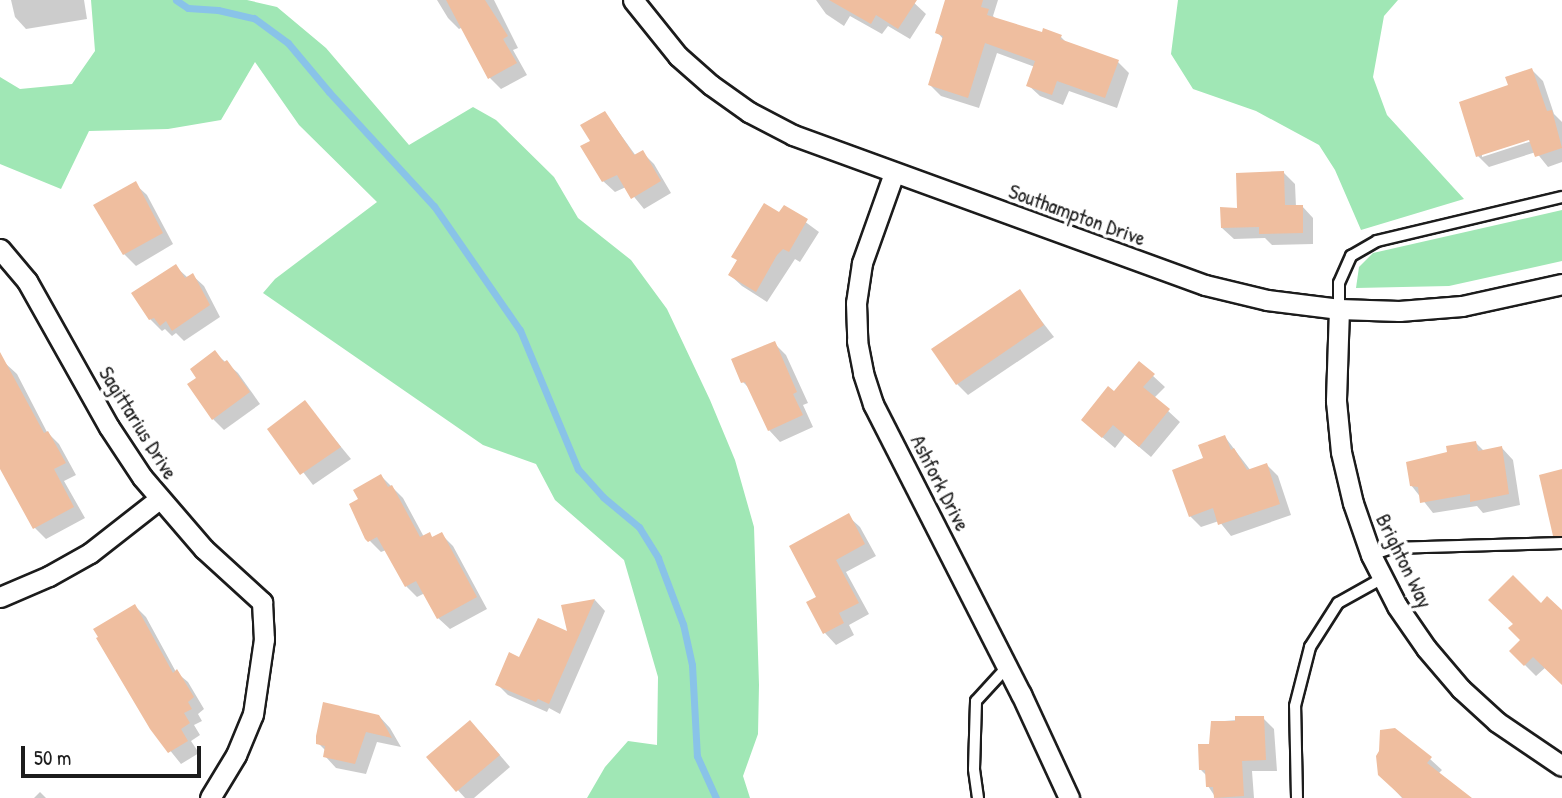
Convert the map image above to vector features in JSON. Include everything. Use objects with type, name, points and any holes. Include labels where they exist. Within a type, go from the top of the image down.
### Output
[{"type":"street","name":"Southampton Drive","points":[[634,0],[678,56],[711,85],[749,112],[793,135],[1205,285],[1267,300],[1339,309],[1399,311],[1462,306],[1562,284]]},
{"type":"street","name":"Ashfork Drive","points":[[894,173],[862,264],[856,303],[857,341],[863,373],[873,404],[1007,666],[1069,798]]},
{"type":"street","name":"Sagittarius Drive","points":[[0,249],[27,281],[109,427],[159,499],[204,549],[262,602],[263,652],[253,713],[236,755],[210,798]]},
{"type":"street","name":"Brighton Way","points":[[1339,309],[1336,401],[1341,452],[1353,503],[1371,555],[1397,606],[1426,648],[1461,689],[1497,723],[1562,766]]},
{"type":"street","points":[[0,597],[49,576],[90,552],[159,499]]},
{"type":"lane","points":[[1339,309],[1339,283],[1351,256],[1377,241],[1562,197]]},
{"type":"lane","points":[[1371,555],[1391,548],[1562,543]]},
{"type":"lane","points":[[1297,798],[1295,706],[1310,648],[1338,603],[1383,578]]},
{"type":"lane","points":[[978,798],[974,769],[976,701],[1007,666]]},
{"type":"green space","points":[[91,0],[247,0],[277,7],[326,48],[409,145],[473,107],[496,120],[554,177],[578,218],[631,260],[667,309],[710,400],[735,460],[754,527],[759,685],[758,734],[743,776],[750,798],[587,798],[605,767],[628,741],[657,745],[658,677],[624,560],[555,500],[536,464],[483,445],[263,293],[275,279],[377,202],[299,125],[255,62],[221,120],[168,129],[89,131],[61,189],[0,164],[0,77],[20,89],[72,84],[95,51]]},
{"type":"green space","points":[[1178,0],[1398,0],[1384,16],[1373,77],[1387,115],[1464,199],[1361,230],[1335,170],[1319,145],[1256,111],[1193,89],[1171,54]]},
{"type":"green space","points":[[1562,210],[1562,261],[1449,286],[1356,288],[1359,267],[1373,253]]},
{"type":"building","points":[[446,0],[485,0],[508,36],[503,39],[517,63],[488,79]]},
{"type":"building","points":[[829,0],[917,0],[898,29],[876,15],[871,24]]},
{"type":"building","points":[[945,0],[983,0],[981,7],[989,9],[987,15],[1042,32],[1043,28],[1062,35],[1060,39],[1119,60],[1105,98],[1057,81],[1052,95],[1026,86],[1035,61],[985,43],[968,98],[928,85],[943,36],[935,33]]},
{"type":"building","points":[[1532,68],[1547,111],[1552,110],[1562,148],[1535,157],[1529,140],[1476,157],[1459,102],[1508,85],[1505,77]]},
{"type":"building","points":[[605,111],[634,155],[643,150],[661,181],[631,199],[617,175],[602,182],[580,146],[590,141],[580,125]]},
{"type":"building","points":[[1284,171],[1285,205],[1303,205],[1303,233],[1259,234],[1259,227],[1221,228],[1220,207],[1237,208],[1236,173]]},
{"type":"building","points":[[136,181],[163,233],[123,255],[93,205]]},
{"type":"building","points":[[764,203],[779,212],[784,205],[808,219],[789,252],[783,249],[777,255],[756,292],[728,275],[737,260],[731,257]]},
{"type":"building","points":[[176,264],[185,278],[193,273],[210,305],[172,331],[166,321],[160,326],[154,318],[149,320],[131,293]]},
{"type":"building","points":[[1020,289],[1044,325],[956,385],[931,349]]},
{"type":"building","points":[[775,341],[797,392],[793,394],[803,415],[768,431],[731,359]]},
{"type":"building","points":[[215,350],[224,362],[227,360],[250,392],[212,420],[187,384],[196,378],[190,369]]},
{"type":"building","points":[[0,352],[44,433],[48,431],[66,463],[54,469],[74,507],[33,529],[0,469]]},
{"type":"building","points":[[1139,361],[1155,374],[1143,387],[1170,409],[1139,447],[1113,425],[1102,438],[1081,420],[1108,386],[1114,391]]},
{"type":"building","points":[[305,400],[341,447],[300,475],[267,429]]},
{"type":"building","points":[[1225,435],[1231,450],[1234,448],[1247,470],[1267,463],[1280,504],[1218,525],[1213,508],[1189,517],[1172,470],[1203,458],[1198,445]]},
{"type":"building","points":[[1476,441],[1478,451],[1502,446],[1509,494],[1470,502],[1470,494],[1420,503],[1418,487],[1410,486],[1406,462],[1447,452],[1446,446]]},
{"type":"building","points":[[1562,469],[1562,536],[1553,536],[1539,475]]},
{"type":"building","points":[[381,474],[388,487],[392,485],[420,537],[430,532],[432,537],[442,532],[477,597],[437,619],[416,581],[405,587],[377,537],[368,542],[365,539],[349,504],[358,499],[353,490]]},
{"type":"building","points":[[849,513],[865,544],[836,560],[859,603],[839,613],[844,623],[823,634],[806,602],[816,597],[789,546]]},
{"type":"building","points":[[1513,575],[1541,603],[1547,596],[1562,610],[1562,685],[1533,657],[1524,666],[1509,651],[1520,640],[1508,628],[1513,624],[1488,600]]},
{"type":"building","points":[[595,599],[549,704],[538,699],[536,702],[495,685],[509,652],[519,657],[538,618],[567,631],[561,605]]},
{"type":"building","points":[[135,604],[173,673],[177,669],[194,697],[188,702],[192,709],[184,713],[190,723],[181,729],[188,741],[168,753],[150,729],[93,629]]},
{"type":"building","points":[[323,702],[379,715],[392,738],[366,732],[355,764],[323,757],[325,746],[316,744],[316,736]]},
{"type":"building","points":[[1235,716],[1264,716],[1266,760],[1242,761],[1244,796],[1214,798],[1213,787],[1206,787],[1205,770],[1199,770],[1198,744],[1209,744],[1211,721],[1235,721]]},
{"type":"building","points":[[470,720],[500,755],[456,792],[426,757]]},
{"type":"building","points":[[1395,728],[1432,757],[1427,763],[1472,798],[1403,798],[1378,775],[1376,756],[1379,751],[1380,730]]},
{"type":"waterway","points":[[176,0],[188,8],[218,10],[254,18],[288,43],[329,92],[434,206],[520,330],[578,469],[603,497],[639,527],[658,558],[683,624],[692,665],[697,756],[716,798]]}]
